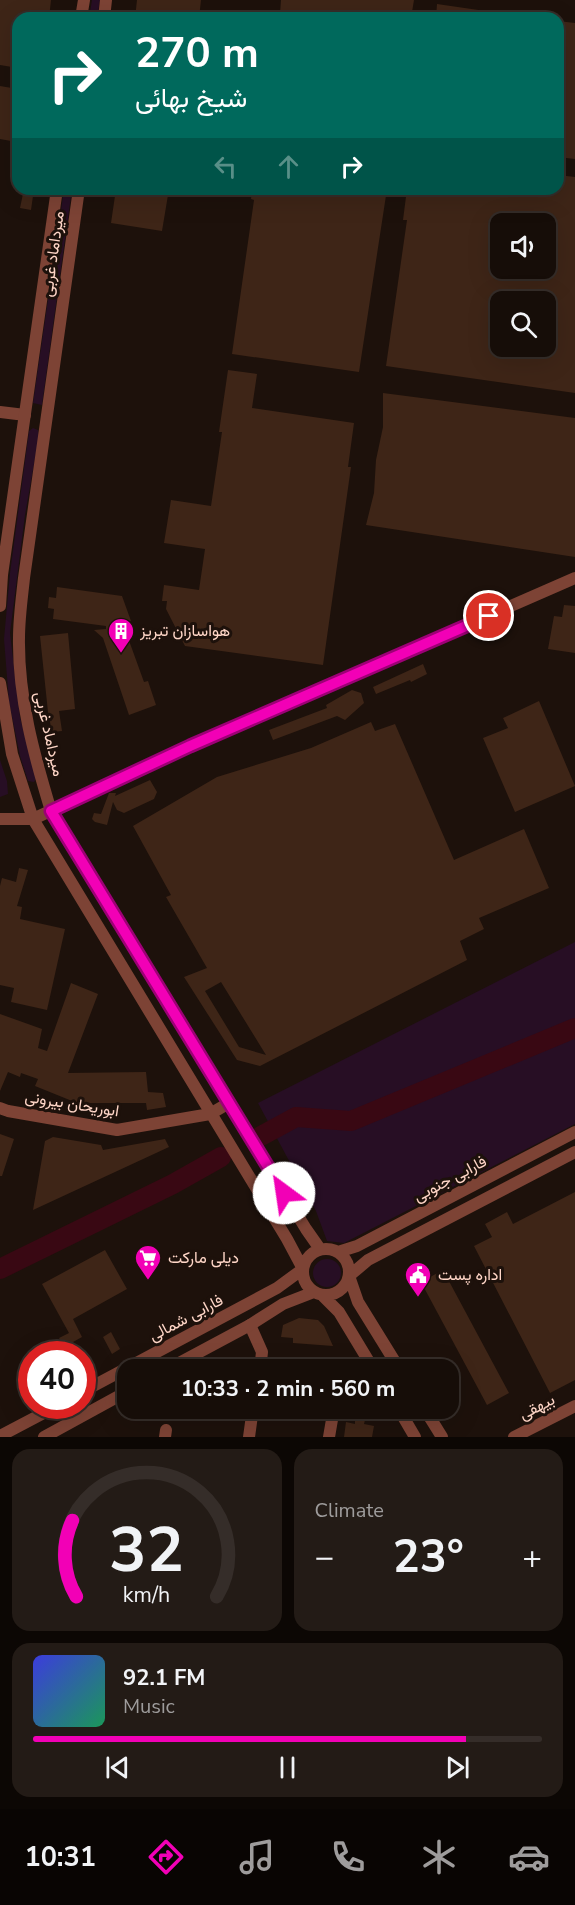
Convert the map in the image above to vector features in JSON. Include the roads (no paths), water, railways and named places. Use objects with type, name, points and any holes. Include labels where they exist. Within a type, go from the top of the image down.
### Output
[{"type":"street","name":"میرداماد غربی","points":[[0,606],[2,575],[56,195]]},
{"type":"street","name":"میرداماد غربی","points":[[79,195],[24,578],[19,638],[21,690],[32,749],[51,811],[320,1249]]},
{"type":"street","points":[[0,411],[25,415]]},
{"type":"street","points":[[0,819],[33,819],[190,746],[575,578]]},
{"type":"street","points":[[0,683],[12,754],[33,819],[287,1239],[303,1269],[305,1282],[339,1312],[367,1359]]},
{"type":"street","points":[[210,1114],[229,1103]]},
{"type":"street","name":"ابوریحان بیرونی","points":[[0,1108],[117,1130],[210,1114]]},
{"type":"street","name":"فارابی جنوبی","points":[[338,1252],[357,1246],[575,1132]]},
{"type":"street","name":"فارابی جنوبی","points":[[350,1276],[368,1260],[575,1152]]},
{"type":"street","points":[[303,1269],[309,1256],[320,1249],[333,1249],[338,1252],[347,1262],[358,1302],[393,1359]]},
{"type":"street","name":"فارابی شمالی","points":[[96,1385],[277,1288],[303,1269]]},
{"type":"street","points":[[187,1359],[250,1325],[283,1304],[319,1294],[330,1295],[343,1289],[350,1276]]},
{"type":"street","points":[[250,1325],[262,1352],[261,1359]]},
{"type":"street","points":[[44,1437],[117,1397]]},
{"type":"street","name":"بیهقی","points":[[514,1437],[575,1406]]},
{"type":"street","points":[[0,1436],[32,1419]]},
{"type":"street","points":[[249,1437],[251,1419]]},
{"type":"street","points":[[329,1437],[332,1419]]},
{"type":"street","points":[[404,1419],[415,1437]]},
{"type":"street","points":[[431,1419],[442,1437]]},
{"type":"waterway","points":[[261,1136],[296,1117],[351,1121],[575,1028]]},
{"type":"waterway","points":[[0,1269],[173,1184],[221,1157]]},
{"type":"place","name":"هواسازان تبریز","points":[[121,654]]},
{"type":"place","name":"دیلی مارکت","points":[[148,1281]]},
{"type":"place","name":"اداره پست","points":[[418,1298]]}]
